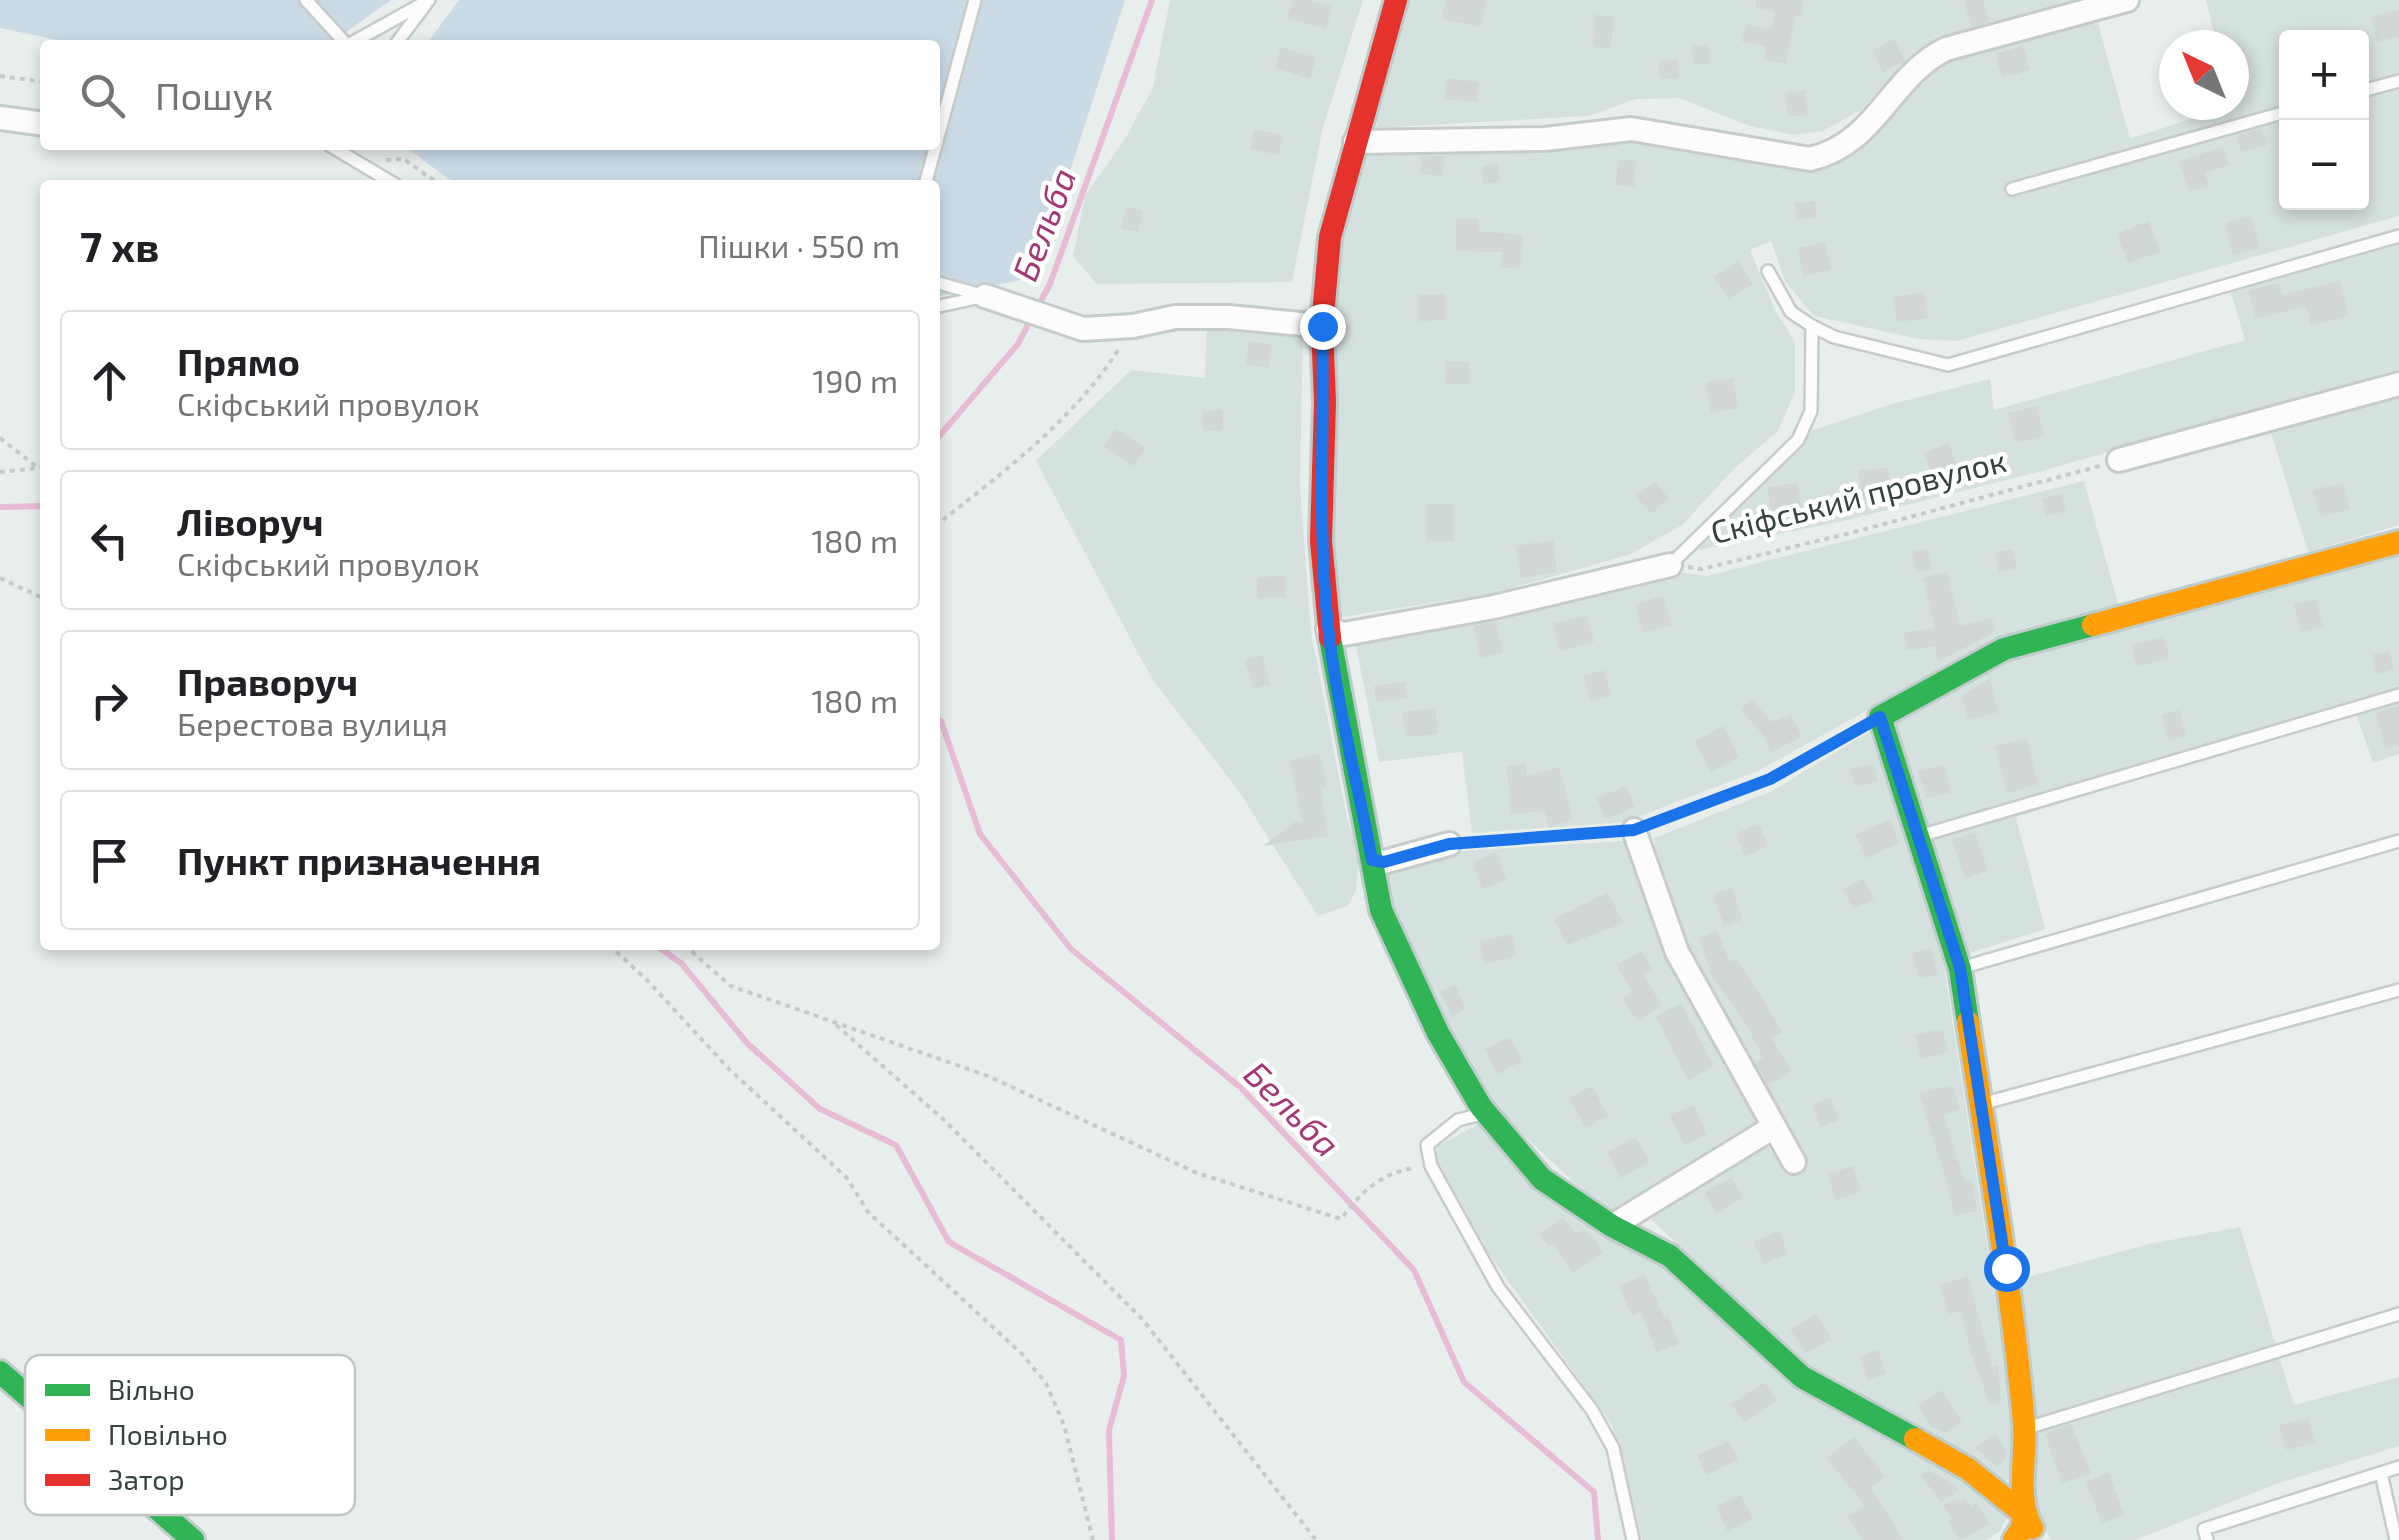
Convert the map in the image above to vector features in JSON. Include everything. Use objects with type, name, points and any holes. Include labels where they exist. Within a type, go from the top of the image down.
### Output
[{"type":"street","points":[[1396,0],[1330,238],[1322,326],[1321,540],[1328,629],[1381,910],[1438,1033],[1486,1113],[1542,1179],[1612,1226],[1670,1256],[1802,1377],[1968,1468],[2024,1514],[2040,1540]]},
{"type":"street","points":[[1355,142],[1545,139],[1631,129],[1810,159],[1833,154],[1866,129],[1930,57],[1946,49],[2128,0]]},
{"type":"street","points":[[0,118],[40,123]]},
{"type":"street","points":[[995,299],[1083,329],[1132,326],[1174,317],[1230,316],[1322,326]]},
{"type":"street","points":[[2120,460],[2399,384]]},
{"type":"street","points":[[2014,1540],[2022,1528],[2024,1514],[2025,1428],[2014,1322],[1960,968],[1880,717],[2004,648],[2399,542]]},
{"type":"street","name":"Скіфський провулок","points":[[1328,629],[1344,634],[1494,607],[1670,565]]},
{"type":"street","points":[[1634,830],[1677,952],[1794,1162]]},
{"type":"street","points":[[1372,860],[1384,862],[1449,844]]},
{"type":"street","points":[[1612,1226],[1772,1128]]},
{"type":"street","points":[[0,1372],[25,1394]]},
{"type":"street","points":[[164,1515],[193,1540]]},
{"type":"lane","points":[[306,0],[343,40]]},
{"type":"lane","points":[[357,40],[428,0]]},
{"type":"lane","points":[[399,40],[428,0]]},
{"type":"lane","points":[[940,131],[976,0]]},
{"type":"lane","points":[[2369,89],[2399,80]]},
{"type":"lane","points":[[2012,190],[2279,114]]},
{"type":"lane","points":[[337,150],[388,180]]},
{"type":"lane","points":[[926,180],[935,150]]},
{"type":"lane","points":[[1768,270],[1791,312],[1812,326],[1834,337],[1948,365],[2399,236]]},
{"type":"lane","points":[[940,283],[995,299]]},
{"type":"lane","points":[[940,306],[995,299]]},
{"type":"lane","points":[[1670,565],[1798,440],[1811,411],[1812,326]]},
{"type":"lane","points":[[1919,836],[2399,695]]},
{"type":"lane","points":[[1960,968],[2399,841]]},
{"type":"lane","points":[[1981,1104],[2399,990]]},
{"type":"lane","points":[[1486,1113],[1458,1120],[1428,1145],[1430,1166],[1498,1287],[1592,1410],[1613,1448],[1633,1540]]},
{"type":"lane","points":[[2025,1428],[2399,1314]]},
{"type":"lane","points":[[2207,1540],[2204,1529],[2399,1467]]},
{"type":"lane","points":[[2381,1473],[2396,1540]]},
{"type":"path","points":[[0,76],[40,81]]},
{"type":"path","points":[[356,161],[404,159],[433,180]]},
{"type":"path","points":[[940,522],[1016,461],[1098,381],[1132,326]]},
{"type":"path","points":[[0,438],[38,468]]},
{"type":"path","name":"Скіфський провулок","points":[[1670,565],[1702,569],[2120,460]]},
{"type":"path","points":[[0,472],[38,468]]},
{"type":"path","points":[[0,578],[40,596]]},
{"type":"path","points":[[1449,844],[1634,830],[1770,779],[1880,717]]},
{"type":"path","points":[[614,950],[730,1070],[847,1178],[868,1212],[1022,1354],[1046,1384],[1064,1425],[1093,1540]]},
{"type":"path","points":[[690,950],[731,986],[988,1076],[1198,1173],[1340,1219],[1356,1198],[1391,1173],[1430,1166]]},
{"type":"path","points":[[831,1021],[943,1118],[1144,1320],[1316,1540]]},
{"type":"shaded area","points":[[0,0],[391,0],[335,40],[58,40],[0,28]]},
{"type":"shaded area","points":[[459,0],[1125,0],[1036,277],[940,296],[940,180],[450,180],[410,150],[940,150],[940,40],[430,40]]},
{"type":"shaded area","points":[[1170,0],[1363,0],[1322,131],[1292,282],[1097,284],[1073,256],[1085,196],[1127,136],[1153,87]]},
{"type":"shaded area","points":[[1398,0],[2078,0],[1916,51],[1861,110],[1823,131],[1793,135],[1750,126],[1680,98],[1636,99],[1588,116],[1376,128]]},
{"type":"shaded area","points":[[2206,0],[2399,0],[2399,216],[1956,341],[1919,339],[1814,316],[1785,281],[1771,241],[1750,250],[1774,308],[1795,342],[1795,393],[1777,432],[1736,467],[1682,525],[1631,554],[1495,593],[1342,617],[1329,527],[1332,312],[1359,148],[1576,133],[1836,152],[1920,69],[2096,16],[2130,139],[2188,120],[2249,120],[2249,30],[2213,30]]},
{"type":"shaded area","points":[[2399,234],[2399,369],[2038,472],[1843,521],[1695,551],[1708,529],[1801,434],[1888,405],[1990,379],[1994,410],[2245,340],[2228,283]]},
{"type":"shaded area","points":[[1207,319],[1303,326],[1300,488],[1311,632],[1347,818],[1359,856],[1356,891],[1348,906],[1318,916],[1238,790],[1152,679],[1036,461],[1131,370],[1205,378]]},
{"type":"shaded area","points":[[2399,390],[2399,525],[2308,552],[2269,426]]},
{"type":"shaded area","points":[[2084,481],[2119,607],[1873,707],[1760,770],[1624,822],[1472,833],[1462,752],[1379,762],[1354,636],[1656,569],[1707,576]]},
{"type":"shaded area","points":[[2399,544],[2399,754],[2373,763],[2356,713],[2016,817],[2045,929],[1967,954],[1892,719],[2009,655]]},
{"type":"shaded area","points":[[1869,732],[1937,921],[2009,1387],[2016,1478],[1998,1482],[1807,1370],[1651,1219],[1765,1142],[1788,1175],[1807,1160],[1767,1094],[1683,934],[1659,878],[1654,838],[1774,790]]},
{"type":"shaded area","points":[[1624,841],[1669,954],[1758,1123],[1607,1213],[1488,1102],[1391,911],[1386,867],[1460,851]]},
{"type":"shaded area","points":[[1479,1124],[1639,1250],[1966,1477],[2006,1518],[2001,1531],[1986,1540],[1642,1540],[1612,1425],[1489,1254],[1435,1158],[1438,1146]]},
{"type":"shaded area","points":[[2240,1227],[2294,1405],[2399,1377],[2399,1446],[2276,1484],[2135,1540],[2051,1540],[2034,1510],[2020,1279],[2149,1244]]},
{"type":"building","points":[[1293,0],[1332,7],[1326,29],[1287,18]]},
{"type":"building","points":[[1446,0],[1487,0],[1481,27],[1442,19]]},
{"type":"building","points":[[1756,0],[1804,0],[1801,17],[1795,15],[1786,64],[1764,60],[1766,46],[1742,42],[1746,24],[1771,29],[1775,12],[1756,8]]},
{"type":"building","points":[[1964,0],[1983,0],[1989,22],[1971,27]]},
{"type":"building","points":[[2399,10],[2399,36],[2377,42],[2371,17]]},
{"type":"building","points":[[1595,15],[1614,16],[1611,48],[1593,47]]},
{"type":"building","points":[[1894,39],[1905,60],[1883,72],[1872,50]]},
{"type":"building","points":[[1709,45],[1710,63],[1693,64],[1692,46]]},
{"type":"building","points":[[2023,46],[2030,70],[2002,78],[1995,54]]},
{"type":"building","points":[[1281,47],[1316,58],[1310,79],[1275,68]]},
{"type":"building","points":[[1678,59],[1679,78],[1660,79],[1659,60]]},
{"type":"building","points":[[1447,78],[1479,82],[1477,102],[1444,99]]},
{"type":"building","points":[[1805,90],[1808,115],[1789,117],[1785,93]]},
{"type":"building","points":[[2262,128],[2267,145],[2241,152],[2236,136]]},
{"type":"building","points":[[1254,129],[1283,135],[1279,155],[1250,149]]},
{"type":"building","points":[[2223,147],[2229,165],[2205,173],[2209,186],[2189,192],[2179,161]]},
{"type":"building","points":[[1421,156],[1445,156],[1443,176],[1420,174]]},
{"type":"building","points":[[1618,159],[1636,161],[1634,187],[1616,185]]},
{"type":"building","points":[[1498,164],[1500,182],[1484,184],[1482,166]]},
{"type":"building","points":[[1815,201],[1816,218],[1796,220],[1795,203]]},
{"type":"building","points":[[1127,207],[1143,211],[1138,232],[1121,228]]},
{"type":"building","points":[[2251,216],[2260,248],[2233,255],[2225,223]]},
{"type":"building","points":[[1456,219],[1479,219],[1479,231],[1523,235],[1520,269],[1501,267],[1503,252],[1456,251]]},
{"type":"building","points":[[2149,221],[2160,252],[2128,263],[2117,233]]},
{"type":"building","points":[[1825,242],[1831,270],[1803,276],[1798,248]]},
{"type":"building","points":[[1738,261],[1753,284],[1729,300],[1713,277]]},
{"type":"building","points":[[2340,281],[2349,316],[2311,325],[2306,306],[2256,319],[2249,290],[2279,283],[2282,295]]},
{"type":"building","points":[[1924,292],[1928,318],[1897,322],[1893,297]]},
{"type":"building","points":[[1445,294],[1446,320],[1419,321],[1418,295]]},
{"type":"building","points":[[1249,341],[1272,345],[1268,368],[1246,364]]},
{"type":"building","points":[[1446,361],[1469,362],[1469,384],[1445,384]]},
{"type":"building","points":[[1733,378],[1738,408],[1711,412],[1706,382]]},
{"type":"building","points":[[2037,406],[2044,436],[2015,443],[2008,413]]},
{"type":"building","points":[[1223,410],[1223,430],[1203,431],[1203,411]]},
{"type":"building","points":[[1116,429],[1146,448],[1134,466],[1104,447]]},
{"type":"building","points":[[1949,443],[1958,472],[1933,480],[1924,452]]},
{"type":"building","points":[[1888,468],[1891,497],[1861,499],[1859,470]]},
{"type":"building","points":[[1655,481],[1669,499],[1651,514],[1636,496]]},
{"type":"building","points":[[1798,483],[1802,513],[1771,516],[1768,487]]},
{"type":"building","points":[[2343,483],[2350,509],[2320,517],[2313,490]]},
{"type":"building","points":[[2062,494],[2066,511],[2046,516],[2042,499]]},
{"type":"building","points":[[1426,504],[1454,504],[1454,541],[1427,541]]},
{"type":"building","points":[[1553,540],[1557,572],[1521,578],[1516,546]]},
{"type":"building","points":[[1928,549],[1932,569],[1916,573],[1912,552]]},
{"type":"building","points":[[2013,549],[2017,569],[1999,572],[1995,552]]},
{"type":"building","points":[[1947,572],[1960,626],[1992,618],[1995,631],[1938,662],[1935,646],[1907,650],[1904,633],[1935,628],[1923,578]]},
{"type":"building","points":[[1285,576],[1286,598],[1257,598],[1257,577]]},
{"type":"building","points":[[1663,596],[1672,625],[1643,633],[1635,604]]},
{"type":"building","points":[[2316,599],[2323,627],[2301,632],[2294,604]]},
{"type":"building","points":[[1587,615],[1594,642],[1560,651],[1553,624]]},
{"type":"building","points":[[1495,622],[1503,652],[1481,658],[1473,626]]},
{"type":"building","points":[[2164,637],[2169,658],[2137,667],[2131,645]]},
{"type":"building","points":[[2389,651],[2394,669],[2377,674],[2372,655]]},
{"type":"building","points":[[1262,655],[1270,684],[1253,689],[1245,660]]},
{"type":"building","points":[[1604,670],[1611,696],[1590,701],[1583,676]]},
{"type":"building","points":[[1990,679],[1998,712],[1968,720],[1962,695]]},
{"type":"building","points":[[1405,682],[1407,698],[1376,702],[1374,686]]},
{"type":"building","points":[[1752,700],[1772,722],[1791,714],[1802,737],[1771,752],[1763,735],[1741,709]]},
{"type":"building","points":[[2399,706],[2399,745],[2385,748],[2376,712]]},
{"type":"building","points":[[1435,708],[1438,734],[1406,737],[1403,712]]},
{"type":"building","points":[[2179,710],[2186,736],[2168,741],[2162,714]]},
{"type":"building","points":[[1724,726],[1739,757],[1711,772],[1695,741]]},
{"type":"building","points":[[2027,738],[2038,784],[2007,793],[1995,746]]},
{"type":"building","points":[[1320,754],[1327,788],[1321,789],[1328,836],[1263,846],[1302,821],[1290,760]]},
{"type":"building","points":[[1526,764],[1527,776],[1559,767],[1573,820],[1549,827],[1545,811],[1511,814],[1507,766]]},
{"type":"building","points":[[1874,764],[1878,781],[1855,787],[1850,769]]},
{"type":"building","points":[[1944,765],[1951,792],[1927,798],[1918,771]]},
{"type":"building","points":[[1626,786],[1635,807],[1606,819],[1597,798]]},
{"type":"building","points":[[1890,819],[1899,843],[1867,858],[1855,835]]},
{"type":"building","points":[[1759,824],[1768,846],[1745,856],[1736,833]]},
{"type":"building","points":[[1975,832],[1988,871],[1965,879],[1952,840]]},
{"type":"building","points":[[1497,853],[1506,880],[1482,889],[1473,862]]},
{"type":"building","points":[[1864,879],[1874,899],[1853,909],[1843,889]]},
{"type":"building","points":[[1732,888],[1742,920],[1724,926],[1713,894]]},
{"type":"building","points":[[1608,892],[1623,923],[1567,945],[1554,919]]},
{"type":"building","points":[[1717,930],[1730,963],[1737,958],[1783,1032],[1772,1038],[1791,1071],[1768,1085],[1756,1062],[1763,1058],[1748,1028],[1712,976],[1699,938]]},
{"type":"building","points":[[1511,934],[1517,956],[1485,964],[1479,942]]},
{"type":"building","points":[[1931,948],[1938,974],[1919,979],[1912,953]]},
{"type":"building","points":[[1642,951],[1653,970],[1643,975],[1662,1006],[1637,1021],[1623,998],[1632,992],[1617,965]]},
{"type":"building","points":[[1456,985],[1466,1010],[1452,1016],[1440,991]]},
{"type":"building","points":[[1681,1003],[1714,1066],[1688,1080],[1656,1017]]},
{"type":"building","points":[[1942,1029],[1948,1052],[1921,1059],[1915,1035]]},
{"type":"building","points":[[1510,1037],[1522,1061],[1497,1074],[1485,1049]]},
{"type":"building","points":[[1953,1085],[1959,1110],[1943,1114],[1965,1182],[1972,1180],[1977,1211],[1954,1216],[1919,1093]]},
{"type":"building","points":[[1592,1086],[1608,1115],[1586,1128],[1569,1098]]},
{"type":"building","points":[[1831,1098],[1839,1120],[1820,1127],[1813,1104]]},
{"type":"building","points":[[1694,1105],[1707,1135],[1684,1145],[1670,1115]]},
{"type":"building","points":[[1636,1137],[1650,1162],[1620,1178],[1607,1152]]},
{"type":"building","points":[[1853,1166],[1861,1192],[1836,1200],[1828,1174]]},
{"type":"building","points":[[1732,1177],[1743,1198],[1716,1213],[1705,1192]]},
{"type":"building","points":[[1563,1217],[1577,1234],[1583,1230],[1593,1237],[1603,1253],[1573,1273],[1554,1244],[1549,1247],[1539,1234]]},
{"type":"building","points":[[1779,1231],[1788,1254],[1763,1264],[1754,1241]]},
{"type":"building","points":[[1645,1275],[1679,1344],[1656,1352],[1641,1312],[1632,1316],[1619,1286]]},
{"type":"building","points":[[1968,1276],[1992,1367],[1998,1365],[2001,1402],[1990,1405],[1961,1310],[1949,1314],[1940,1285]]},
{"type":"building","points":[[1817,1314],[1831,1339],[1806,1353],[1790,1329]]},
{"type":"building","points":[[1878,1350],[1886,1374],[1867,1380],[1860,1356]]},
{"type":"building","points":[[1764,1382],[1777,1401],[1744,1423],[1731,1404]]},
{"type":"building","points":[[1942,1390],[1962,1423],[1945,1433],[1931,1426],[1918,1405]]},
{"type":"building","points":[[2309,1418],[2315,1443],[2286,1450],[2279,1425]]},
{"type":"building","points":[[2071,1424],[2091,1474],[2062,1483],[2045,1434]]},
{"type":"building","points":[[1996,1434],[2005,1448],[2005,1460],[1996,1466],[1975,1448]]},
{"type":"building","points":[[1854,1437],[1885,1477],[1871,1488],[1903,1540],[1863,1540],[1848,1517],[1865,1506],[1827,1458]]},
{"type":"building","points":[[1729,1441],[1738,1460],[1706,1475],[1697,1455]]},
{"type":"building","points":[[1928,1470],[1959,1490],[1941,1502],[1921,1475]]},
{"type":"building","points":[[2109,1473],[2124,1515],[2102,1523],[2086,1482]]},
{"type":"building","points":[[1741,1495],[1753,1519],[1727,1531],[1716,1506]]},
{"type":"building","points":[[1965,1498],[1971,1507],[1976,1503],[1990,1524],[1960,1540],[1942,1505]]},
{"type":"waterway","name":"Бельба","points":[[1037,308],[1050,284],[1152,0]]},
{"type":"waterway","name":"Бельба","points":[[940,435],[1018,344],[1031,319]]},
{"type":"waterway","points":[[0,507],[40,506]]},
{"type":"waterway","name":"Бельба","points":[[940,720],[980,834],[1071,949],[1240,1087],[1414,1270],[1464,1382],[1594,1492],[1598,1540]]},
{"type":"waterway","points":[[663,950],[682,964],[747,1043],[820,1109],[896,1145],[949,1242],[1121,1340],[1124,1376],[1109,1430],[1112,1540]]},
{"type":"traffic: fast","points":[[1968,1022],[1960,969],[1880,717],[2004,649],[2093,625]]},
{"type":"traffic: fast","points":[[1330,638],[1381,910],[1438,1033],[1481,1107],[1542,1179],[1612,1226],[1670,1256],[1802,1377],[1915,1439]]},
{"type":"traffic: fast","points":[[0,1372],[25,1394]]},
{"type":"traffic: fast","points":[[164,1515],[193,1540]]},
{"type":"traffic: slow","points":[[2093,625],[2399,542]]},
{"type":"traffic: slow","points":[[1968,1022],[2013,1323],[2025,1436],[2024,1504],[2032,1528]]},
{"type":"traffic: slow","points":[[1915,1439],[1968,1469],[2024,1514],[2022,1528],[2014,1540]]},
{"type":"traffic: jam","points":[[1330,638],[1321,541],[1325,402],[1322,326],[1330,237],[1396,0]]},
{"type":"route","points":[[1322,326],[1321,540],[1328,629],[1372,860],[1384,862],[1449,844],[1634,830],[1770,779],[1880,717],[1960,968],[2006,1268]]}]
